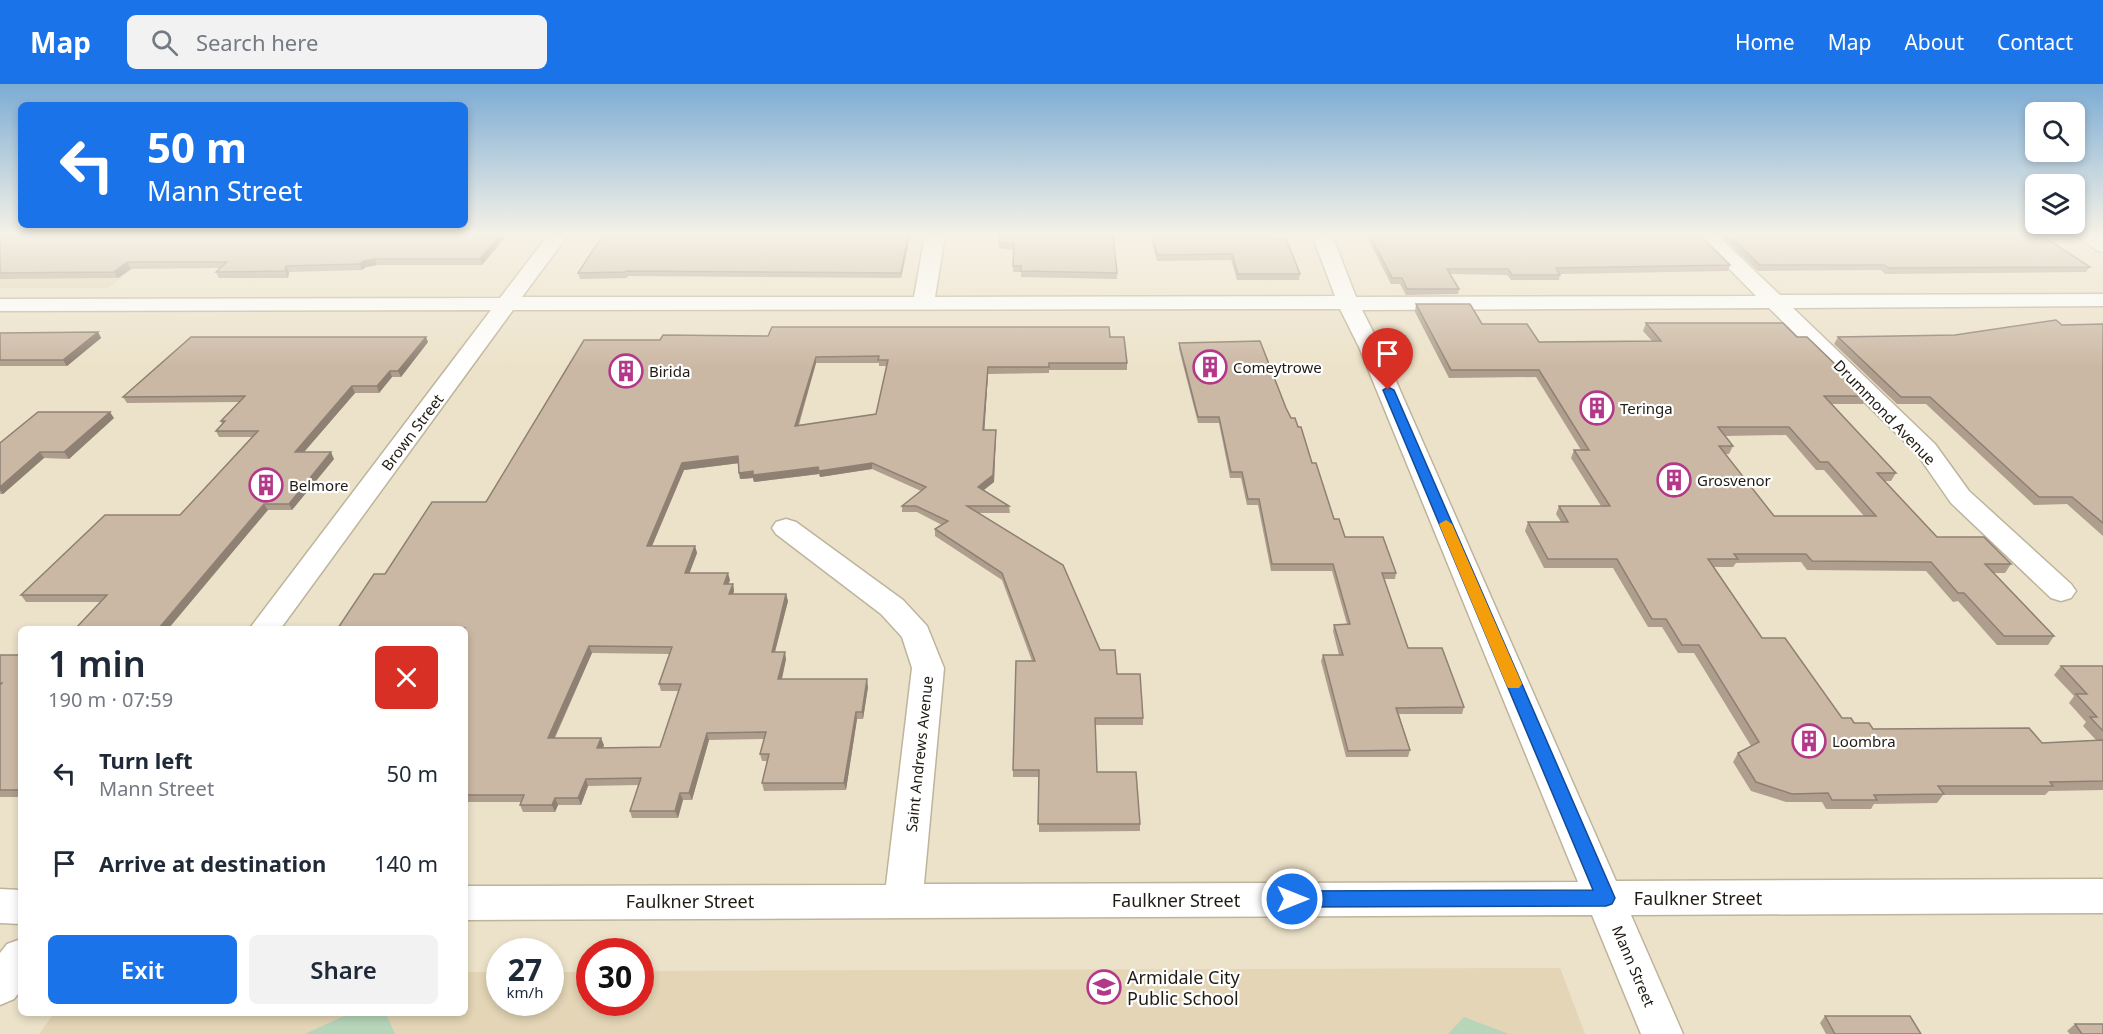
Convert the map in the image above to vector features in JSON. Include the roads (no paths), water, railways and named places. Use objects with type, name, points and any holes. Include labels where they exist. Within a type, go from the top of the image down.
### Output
[{"type":"street","name":"Brown Street","points":[[266,626],[525,279]]},
{"type":"street","points":[[924,302],[928,279]]},
{"type":"street","name":"Mann Street","points":[[1339,279],[1606,898],[1662,1034]]},
{"type":"street","name":"Drummond Avenue","points":[[1751,279],[1926,449],[1960,497],[2061,591]]},
{"type":"street","points":[[0,305],[2103,300]]},
{"type":"street","name":"Saint Andrews Avenue","points":[[786,528],[892,607],[916,633],[928,668],[903,900]]},
{"type":"street","name":"Faulkner Street","points":[[468,903],[2103,896]]},
{"type":"street","points":[[0,906],[18,907]]},
{"type":"street","points":[[0,986],[18,961]]},
{"type":"place","name":"Comeytrowe","points":[[1210,367]]},
{"type":"place","name":"Birida","points":[[626,371]]},
{"type":"place","name":"Teringa","points":[[1597,408]]},
{"type":"place","name":"Grosvenor","points":[[1674,480]]},
{"type":"place","name":"Belmore","points":[[266,485]]},
{"type":"place","name":"Loombra","points":[[1809,741]]},
{"type":"place","name":"Armidale City Public School","points":[[1104,987]]}]
